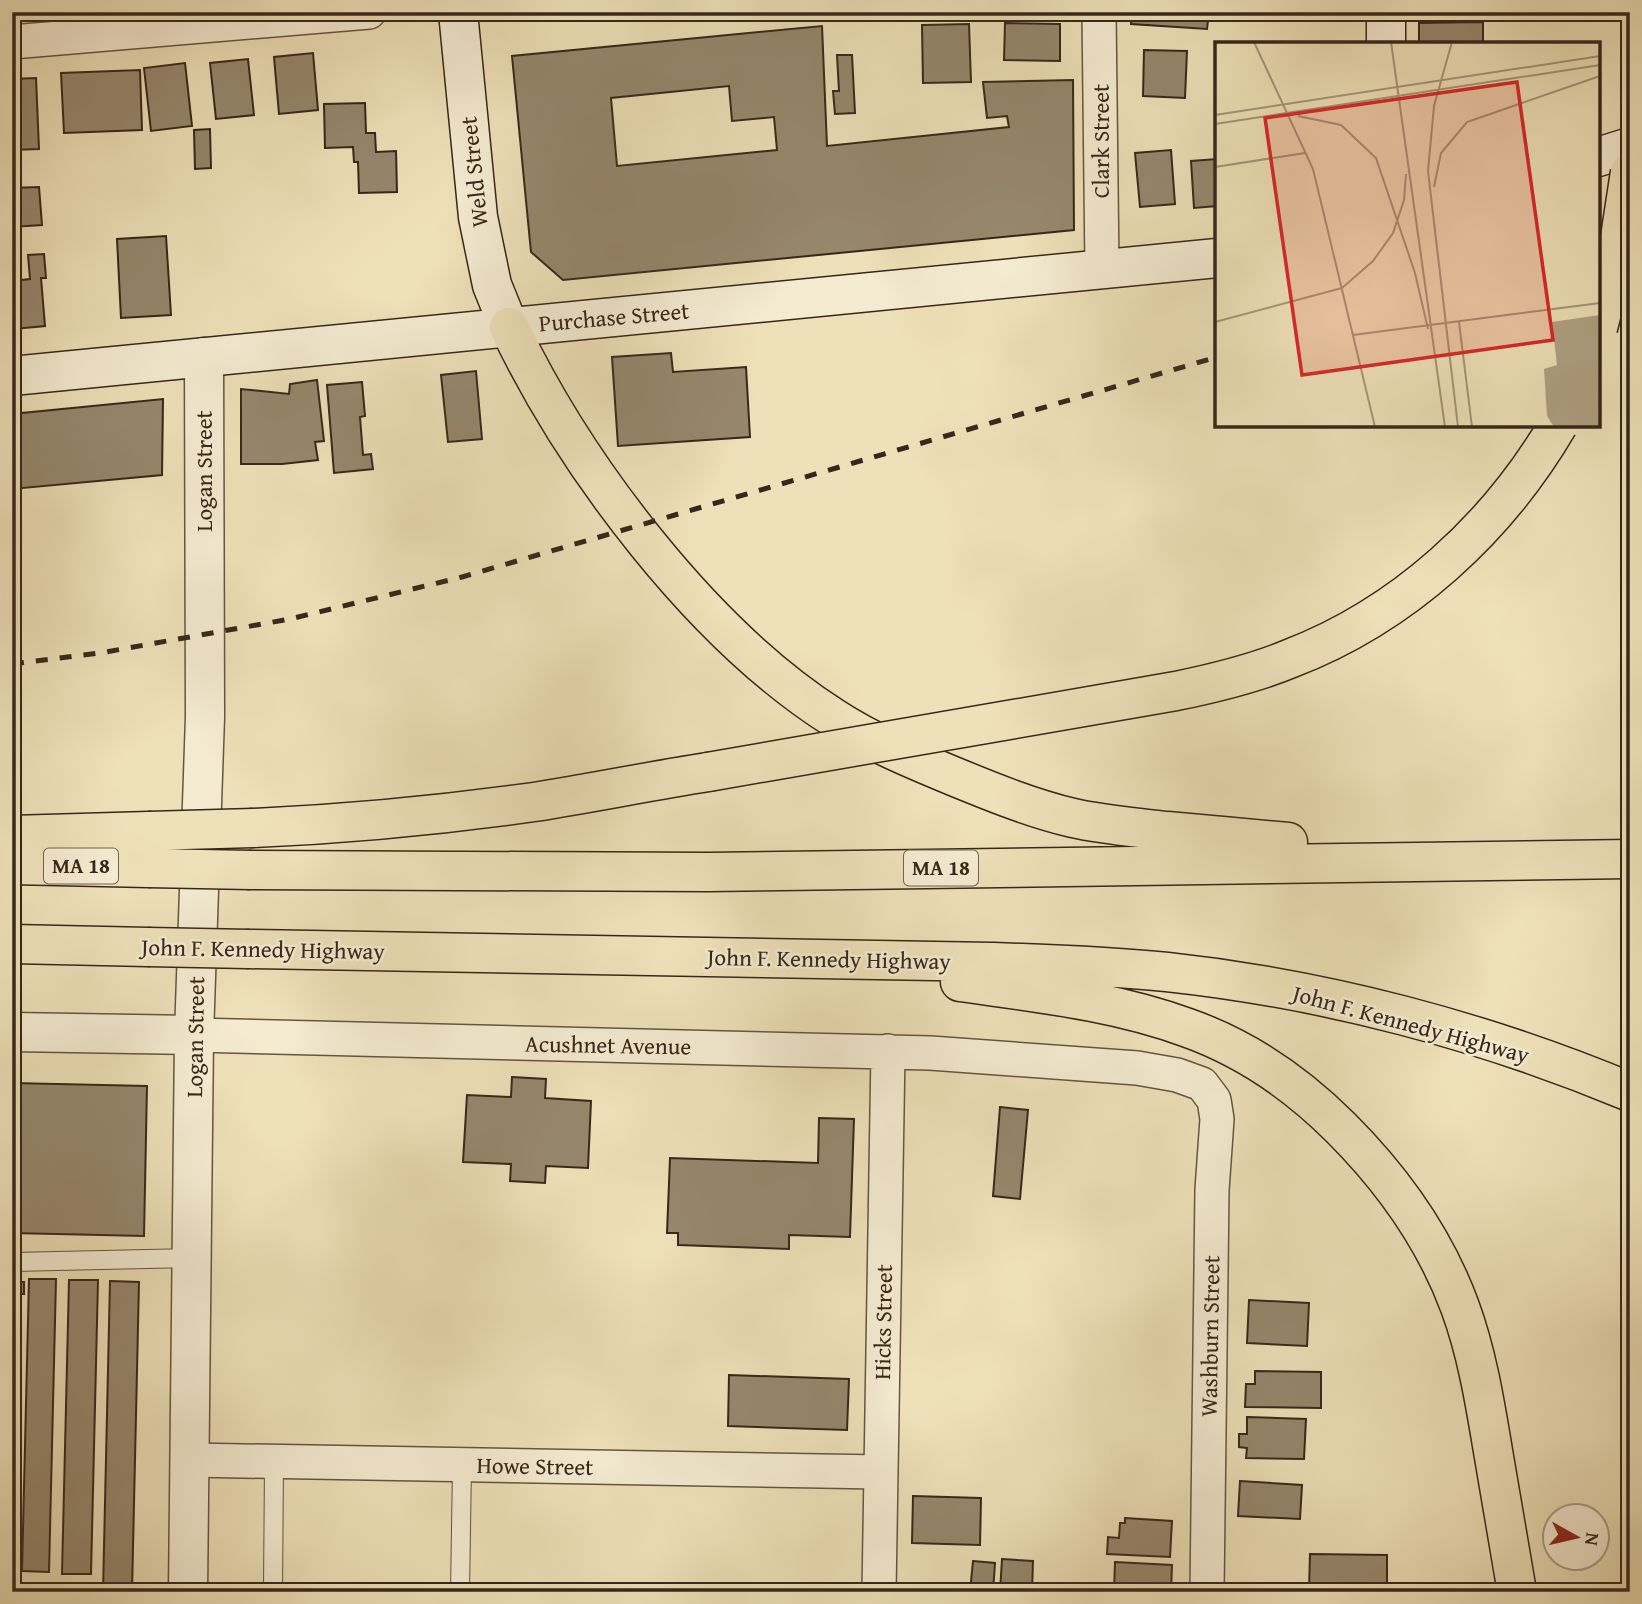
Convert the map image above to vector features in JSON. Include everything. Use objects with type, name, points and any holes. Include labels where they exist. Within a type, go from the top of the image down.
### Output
[{"type":"highway","points":[[1600,320],[1619,244],[1630,172]]},
{"type":"highway","points":[[509,327],[526,362],[580,452],[674,574],[724,628],[779,677],[833,718],[861,734],[918,762],[1007,797],[1094,823],[1478,861]]},
{"type":"highway","points":[[12,835],[149,849],[253,828],[354,822],[464,811],[536,801],[1176,691],[1232,678],[1290,659],[1363,624],[1433,573],[1476,535],[1494,514],[1530,469],[1557,427]]},
{"type":"highway","name":"MA 18","points":[[12,865],[149,849],[251,870],[708,872],[1630,859]]},
{"type":"highway","name":"John F. Kennedy Highway","points":[[12,944],[1051,964],[1167,972],[1296,992],[1411,1019],[1513,1049],[1630,1092]]},
{"type":"highway","points":[[813,959],[1068,998],[1145,1014],[1190,1029],[1249,1056],[1283,1078],[1316,1105],[1368,1157],[1400,1196],[1431,1245],[1460,1308],[1475,1357],[1487,1412],[1517,1592]]},
{"type":"main road","name":"Weld Street","points":[[458,12],[482,240],[492,285],[509,327]]},
{"type":"main road","points":[[1386,12],[1386,42]]},
{"type":"main road","points":[[1600,156],[1630,147]]},
{"type":"main road","name":"Purchase Street","points":[[12,376],[1215,258]]},
{"type":"main road","name":"Logan Street","points":[[188,1592],[194,1035],[205,717],[204,357]]},
{"type":"main road","name":"Acushnet Avenue","points":[[12,1032],[194,1035]]},
{"type":"street","points":[[12,42],[369,12]]},
{"type":"street","name":"Clark Street","points":[[1099,12],[1102,270]]},
{"type":"street","name":"Acushnet Avenue","points":[[194,1035],[971,1055],[1137,1068],[1177,1075],[1202,1084]]},
{"type":"street","name":"Hicks Street","points":[[878,1592],[888,1051]]},
{"type":"street","name":"Washburn Street","points":[[1202,1084],[1214,1100],[1217,1119],[1212,1189],[1207,1592]]},
{"type":"street","name":"Howe Street","points":[[190,1460],[881,1472]]},
{"type":"lane","points":[[12,1262],[192,1258]]},
{"type":"lane","points":[[273,1592],[274,1462]]},
{"type":"lane","points":[[460,1592],[462,1465]]},
{"type":"building","points":[[1132,12],[1209,12],[1207,29],[1131,24]]},
{"type":"building","points":[[1483,22],[1483,42],[1419,42],[1419,23]]},
{"type":"building","points":[[1005,23],[1060,24],[1060,61],[1004,60]]},
{"type":"building","points":[[969,24],[971,82],[923,83],[922,25]]},
{"type":"building","points":[[822,26],[827,146],[1009,127],[1007,116],[987,118],[983,82],[1073,80],[1074,230],[563,280],[531,252],[512,56]],"holes":[[[729,86],[732,121],[774,117],[777,150],[617,166],[611,98]]]},
{"type":"building","points":[[1144,50],[1187,51],[1185,98],[1143,96]]},
{"type":"building","points":[[313,53],[318,110],[279,114],[274,57]]},
{"type":"building","points":[[837,55],[852,55],[855,113],[835,114],[833,91],[839,91]]},
{"type":"building","points":[[248,59],[254,115],[216,119],[210,63]]},
{"type":"building","points":[[185,63],[192,126],[151,131],[144,68]]},
{"type":"building","points":[[140,70],[142,130],[64,133],[61,73]]},
{"type":"building","points":[[36,78],[39,149],[12,150],[12,79]]},
{"type":"building","points":[[365,103],[366,133],[375,133],[376,152],[396,151],[397,192],[359,193],[358,162],[354,162],[353,147],[325,148],[324,104]]},
{"type":"building","points":[[210,129],[211,168],[195,169],[194,130]]},
{"type":"building","points":[[1171,150],[1175,204],[1140,207],[1135,153]]},
{"type":"building","points":[[1215,159],[1215,206],[1194,208],[1191,161]]},
{"type":"building","points":[[39,187],[42,225],[12,227],[12,188]]},
{"type":"building","points":[[166,236],[171,315],[121,318],[117,239]]},
{"type":"building","points":[[44,254],[46,278],[41,278],[45,326],[14,329],[12,281],[30,279],[28,255]]},
{"type":"building","points":[[671,353],[673,372],[746,367],[750,437],[618,446],[612,357]]},
{"type":"building","points":[[476,371],[482,439],[448,442],[441,375]]},
{"type":"building","points":[[317,380],[324,441],[315,442],[318,460],[282,464],[241,464],[241,389],[289,394],[290,384]]},
{"type":"building","points":[[362,382],[365,416],[360,417],[363,455],[371,454],[373,469],[334,473],[327,385]]},
{"type":"building","points":[[163,399],[162,475],[12,489],[12,414]]},
{"type":"building","points":[[512,1077],[546,1079],[545,1098],[591,1101],[588,1168],[546,1166],[545,1183],[510,1181],[511,1164],[463,1162],[467,1095],[511,1097]]},
{"type":"building","points":[[12,1083],[147,1086],[144,1236],[12,1233]]},
{"type":"building","points":[[1000,1107],[1028,1110],[1020,1199],[993,1196]]},
{"type":"building","points":[[819,1118],[854,1119],[850,1237],[789,1235],[789,1249],[678,1245],[678,1233],[667,1233],[670,1158],[818,1163]]},
{"type":"building","points":[[12,1277],[16,1277],[15,1282],[24,1282],[24,1294],[15,1294],[12,1429]]},
{"type":"building","points":[[29,1279],[56,1279],[49,1572],[22,1571]]},
{"type":"building","points":[[69,1280],[98,1280],[91,1574],[62,1574]]},
{"type":"building","points":[[110,1281],[139,1282],[132,1592],[103,1592]]},
{"type":"building","points":[[1249,1300],[1309,1303],[1307,1346],[1247,1343]]},
{"type":"building","points":[[1255,1371],[1321,1372],[1321,1408],[1245,1407],[1246,1384],[1255,1384]]},
{"type":"building","points":[[729,1375],[849,1379],[847,1430],[728,1426]]},
{"type":"building","points":[[1247,1417],[1306,1419],[1304,1459],[1246,1458],[1247,1448],[1239,1447],[1239,1434],[1247,1434]]},
{"type":"building","points":[[1240,1481],[1302,1485],[1300,1519],[1238,1516]]},
{"type":"building","points":[[913,1496],[981,1498],[980,1545],[912,1543]]},
{"type":"building","points":[[1125,1518],[1172,1521],[1170,1557],[1107,1554],[1108,1537],[1119,1538],[1120,1523],[1125,1523]]},
{"type":"building","points":[[1310,1554],[1387,1555],[1387,1591],[1309,1589]]},
{"type":"building","points":[[1002,1559],[1033,1561],[1032,1592],[1000,1592]]},
{"type":"building","points":[[973,1561],[995,1563],[993,1592],[970,1592]]},
{"type":"building","points":[[1115,1562],[1172,1565],[1171,1592],[1114,1592]]},
{"type":"railway","points":[[1600,242],[1630,234]]},
{"type":"railway","points":[[12,664],[100,653],[290,619],[462,577],[1215,358]]}]
